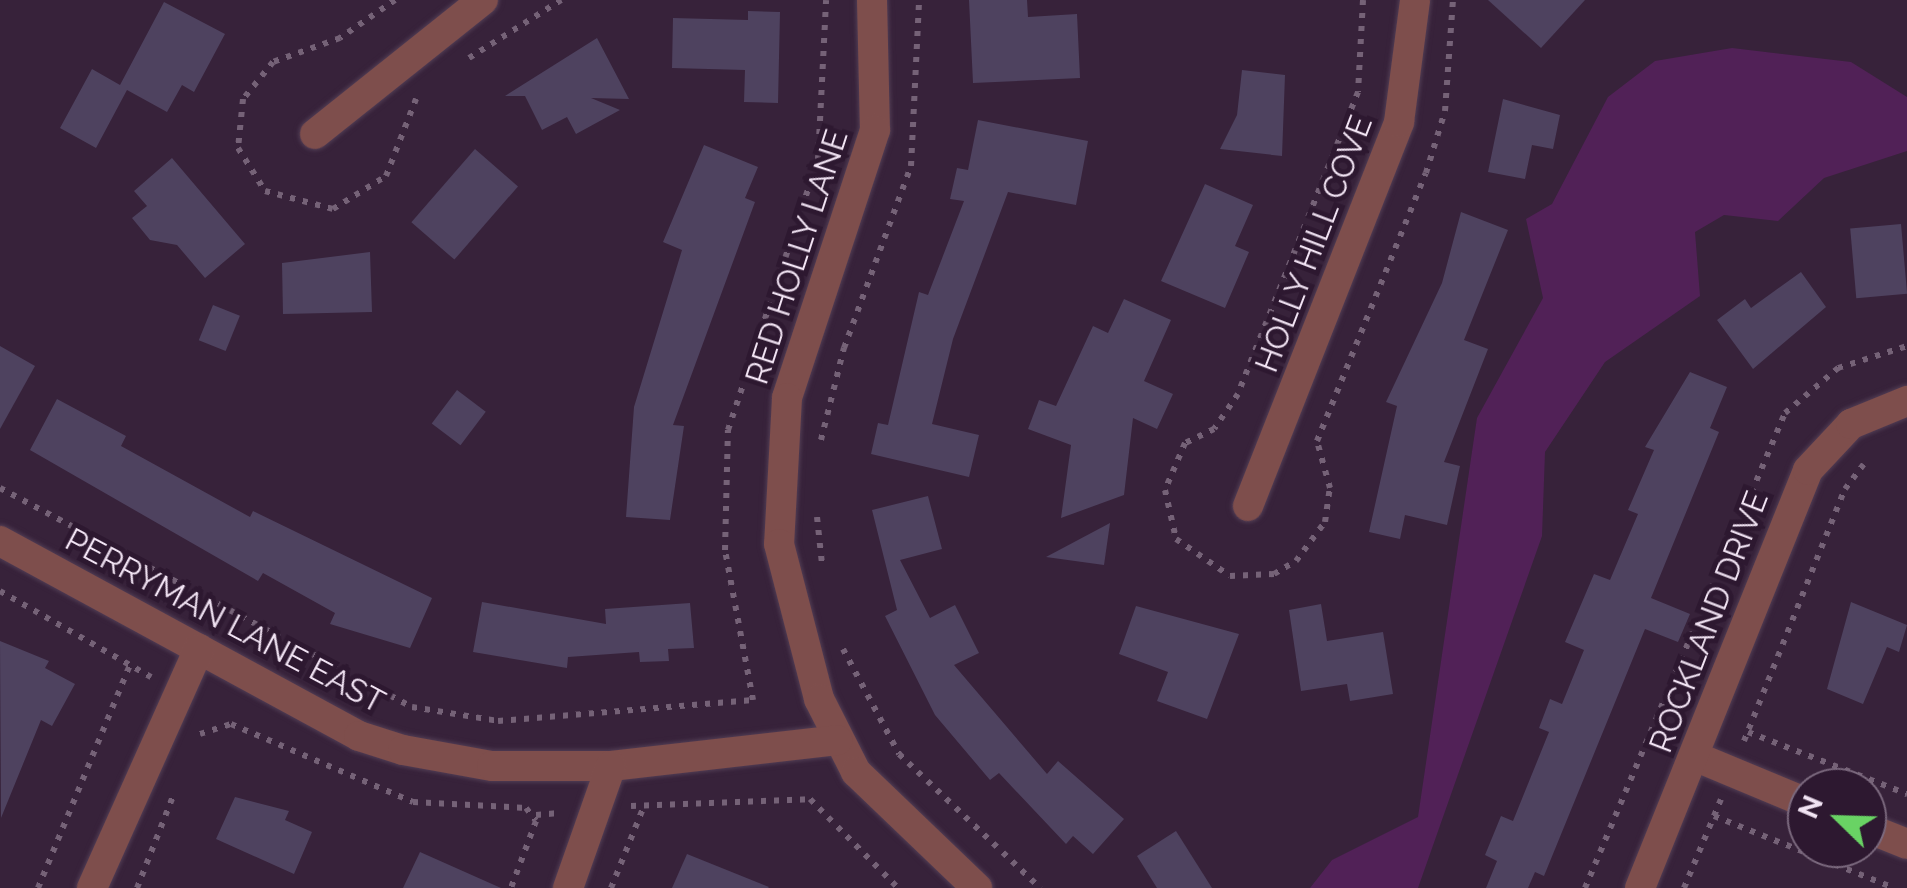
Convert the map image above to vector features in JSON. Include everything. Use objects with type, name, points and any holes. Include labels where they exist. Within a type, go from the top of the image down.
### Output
[{"type":"street","points":[[316,134],[370,82],[483,0]]},
{"type":"street","name":"RED HOLLY LANE","points":[[872,0],[875,130],[786,398],[777,475],[794,623],[838,740],[906,829],[977,888]]},
{"type":"street","name":"HOLLY HILL COVE","points":[[1248,506],[1399,122],[1415,0]]},
{"type":"street","name":"ROCKLAND DRIVE","points":[[1640,888],[1803,480],[1851,424],[1893,405]]},
{"type":"street","name":"PERRYMAN LANE EAST","points":[[0,541],[199,649],[403,750],[492,766],[611,766],[838,740]]},
{"type":"street","points":[[92,888],[199,649]]},
{"type":"street","points":[[1694,756],[1787,795]]},
{"type":"street","points":[[568,888],[611,766]]},
{"type":"path","points":[[0,488],[412,707],[498,722],[753,700],[725,550],[728,430],[818,160],[826,0]]},
{"type":"path","points":[[819,454],[844,348],[911,166],[918,0]]},
{"type":"path","points":[[1585,888],[1785,413],[1838,368],[1907,346]]},
{"type":"path","points":[[1684,888],[1845,489],[1869,457]]},
{"type":"path","points":[[818,494],[824,577]]},
{"type":"path","points":[[0,591],[201,704],[213,724],[377,793],[536,815],[810,798],[898,888]]},
{"type":"path","points":[[835,628],[899,754],[1040,888]]},
{"type":"path","points":[[38,888],[130,665]]},
{"type":"path","points":[[195,744],[213,724]]},
{"type":"path","points":[[1748,732],[1907,794]]},
{"type":"path","points":[[136,888],[177,787]]},
{"type":"path","points":[[612,888],[644,806]]},
{"type":"path","points":[[511,888],[536,815]]},
{"type":"path","points":[[1714,816],[1894,888]]},
{"type":"shaded area","points":[[1732,48],[1851,62],[1907,97],[1907,151],[1824,178],[1778,221],[1724,215],[1695,232],[1700,296],[1605,362],[1545,452],[1542,536],[1418,888],[1310,888],[1332,860],[1418,817],[1477,418],[1543,298],[1526,219],[1552,204],[1608,97],[1655,61]]},
{"type":"building","points":[[969,0],[1027,0],[1028,17],[1077,14],[1080,78],[973,83]]},
{"type":"building","points":[[1488,0],[1585,0],[1541,48]]},
{"type":"building","points":[[164,2],[225,34],[194,92],[182,85],[167,112],[127,90],[96,148],[60,128],[92,69],[120,85]]},
{"type":"building","points":[[748,11],[780,12],[778,103],[744,102],[745,70],[672,68],[673,18],[748,20]]},
{"type":"building","points":[[597,38],[629,99],[591,98],[620,110],[576,134],[567,117],[542,130],[525,96],[505,96]]},
{"type":"building","points":[[1242,70],[1285,75],[1282,156],[1220,149],[1237,115]]},
{"type":"building","points":[[1503,99],[1560,115],[1553,149],[1532,145],[1525,179],[1488,172]]},
{"type":"building","points":[[978,120],[1088,141],[1076,205],[1008,192],[953,339],[932,424],[979,435],[969,477],[871,454],[878,423],[888,425],[919,292],[928,295],[964,201],[950,199],[957,168],[968,170]]},
{"type":"building","points":[[704,145],[758,167],[745,198],[755,202],[673,425],[684,426],[670,520],[626,517],[634,407],[682,250],[663,242]]},
{"type":"building","points":[[475,149],[518,186],[454,260],[411,222]]},
{"type":"building","points":[[172,158],[245,244],[205,278],[177,245],[150,240],[132,218],[147,206],[134,191]]},
{"type":"building","points":[[1205,184],[1253,205],[1235,246],[1249,252],[1225,308],[1161,281]]},
{"type":"building","points":[[1461,212],[1508,230],[1464,340],[1488,349],[1444,462],[1460,466],[1447,525],[1405,515],[1400,539],[1369,532],[1397,406],[1386,402],[1442,283]]},
{"type":"building","points":[[1901,224],[1907,294],[1856,298],[1850,228]]},
{"type":"building","points":[[370,252],[372,312],[283,314],[282,263]]},
{"type":"building","points":[[1801,272],[1826,307],[1753,369],[1717,320],[1745,299],[1751,308]]},
{"type":"building","points":[[1124,299],[1171,320],[1144,381],[1173,394],[1157,429],[1133,418],[1124,495],[1061,518],[1071,445],[1028,429],[1039,400],[1056,406],[1093,326],[1108,333]]},
{"type":"building","points":[[213,305],[240,316],[226,351],[199,340]]},
{"type":"building","points":[[0,346],[35,366],[0,429]]},
{"type":"building","points":[[1690,372],[1727,387],[1710,428],[1719,432],[1651,598],[1690,614],[1678,642],[1645,629],[1544,876],[1535,872],[1528,888],[1486,888],[1497,861],[1485,855],[1501,816],[1513,821],[1549,732],[1539,728],[1550,699],[1562,704],[1584,650],[1565,642],[1594,574],[1610,580],[1638,514],[1628,510],[1654,450],[1645,447]]},
{"type":"building","points":[[457,390],[486,412],[460,445],[432,424]]},
{"type":"building","points":[[57,399],[126,436],[121,446],[250,517],[253,511],[432,598],[410,648],[330,624],[335,613],[263,573],[258,581],[30,450]]},
{"type":"building","points":[[928,496],[942,549],[900,560],[930,618],[955,605],[979,653],[954,665],[1047,774],[1058,761],[1124,819],[1093,854],[1073,836],[1066,844],[999,773],[990,780],[935,715],[885,616],[897,610],[872,510]]},
{"type":"building","points":[[1110,523],[1104,565],[1046,557]]},
{"type":"building","points":[[482,602],[606,624],[605,609],[690,603],[694,648],[668,649],[669,661],[640,662],[639,652],[568,657],[567,668],[473,652]]},
{"type":"building","points":[[1851,602],[1907,625],[1899,652],[1887,647],[1863,704],[1827,689]]},
{"type":"building","points":[[1321,604],[1327,641],[1383,632],[1393,694],[1350,701],[1347,684],[1301,691],[1289,610]]},
{"type":"building","points":[[1136,606],[1239,634],[1207,719],[1157,701],[1168,672],[1119,654]]},
{"type":"building","points":[[0,641],[49,661],[45,668],[75,684],[52,726],[41,720],[1,818]]},
{"type":"building","points":[[235,797],[289,811],[285,820],[312,832],[294,874],[216,839]]},
{"type":"building","points":[[1176,831],[1212,888],[1157,888],[1137,856]]},
{"type":"building","points":[[420,852],[501,888],[403,888]]},
{"type":"building","points":[[687,854],[769,887],[672,888]]}]
